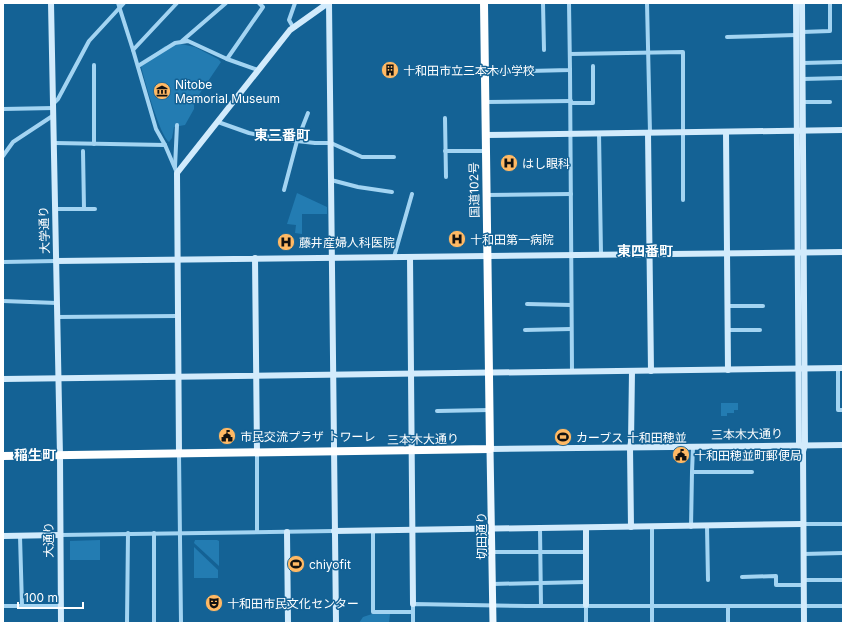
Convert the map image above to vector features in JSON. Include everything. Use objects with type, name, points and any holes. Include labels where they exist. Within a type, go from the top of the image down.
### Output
[{"type":"highway","name":"国道102号","points":[[484,3],[484,102],[490,450]]},
{"type":"highway","name":"三本木大通り","points":[[3,456],[490,450]]},
{"type":"main road","name":"切田通り","points":[[490,450],[493,623]]},
{"type":"street","name":"大学通り","points":[[51,3],[55,143],[60,456]]},
{"type":"street","points":[[118,3],[156,129],[165,145],[176,171]]},
{"type":"street","points":[[3,156],[13,142],[54,108],[89,41],[124,3]]},
{"type":"street","points":[[133,50],[177,3]]},
{"type":"street","points":[[182,42],[226,3]]},
{"type":"street","points":[[227,59],[263,7],[259,3]]},
{"type":"street","points":[[293,26],[290,20],[296,3]]},
{"type":"street","points":[[176,171],[218,122],[293,26],[329,3]]},
{"type":"street","points":[[329,3],[336,623]]},
{"type":"street","points":[[543,3],[544,50]]},
{"type":"street","points":[[569,3],[572,373]]},
{"type":"street","points":[[647,3],[651,371]]},
{"type":"street","points":[[796,3],[802,63],[803,102],[800,130]]},
{"type":"street","points":[[802,3],[799,33],[804,623]]},
{"type":"street","points":[[727,36],[830,31],[830,3]]},
{"type":"street","points":[[138,66],[175,43],[188,42],[196,44],[227,59],[258,70]]},
{"type":"street","points":[[570,54],[683,52],[682,200]]},
{"type":"street","points":[[802,63],[843,62]]},
{"type":"street","points":[[94,65],[94,144]]},
{"type":"street","points":[[484,102],[593,103],[593,66]]},
{"type":"street","points":[[484,72],[570,70]]},
{"type":"street","points":[[802,79],[843,78]]},
{"type":"street","points":[[803,102],[830,102]]},
{"type":"street","points":[[3,109],[54,108]]},
{"type":"street","points":[[284,190],[297,141],[308,113]]},
{"type":"street","points":[[445,118],[446,177]]},
{"type":"street","points":[[218,122],[249,133],[297,141],[330,143],[362,157],[394,156]]},
{"type":"street","points":[[177,125],[177,316],[181,623]]},
{"type":"street","points":[[485,135],[843,130]]},
{"type":"street","points":[[726,132],[728,370]]},
{"type":"street","points":[[599,133],[601,254]]},
{"type":"street","points":[[55,143],[165,145]]},
{"type":"street","points":[[3,147],[9,147]]},
{"type":"street","points":[[83,151],[84,210]]},
{"type":"street","points":[[446,151],[485,151]]},
{"type":"street","points":[[331,180],[358,187],[392,192]]},
{"type":"street","points":[[394,257],[412,194]]},
{"type":"street","points":[[486,195],[571,194]]},
{"type":"street","points":[[55,209],[95,209]]},
{"type":"street","points":[[3,262],[843,252]]},
{"type":"street","points":[[410,257],[413,623]]},
{"type":"street","points":[[256,258],[257,532]]},
{"type":"street","points":[[3,301],[57,303]]},
{"type":"street","points":[[527,304],[571,305]]},
{"type":"street","points":[[728,306],[763,306]]},
{"type":"street","points":[[57,317],[177,316]]},
{"type":"street","points":[[525,330],[571,329]]},
{"type":"street","points":[[728,330],[760,330]]},
{"type":"street","points":[[3,379],[572,373],[841,368],[838,410],[843,410]]},
{"type":"street","points":[[631,527],[630,448],[632,372]]},
{"type":"street","points":[[437,411],[490,410]]},
{"type":"street","name":"三本木大通り","points":[[490,450],[802,447],[843,445]]},
{"type":"street","points":[[691,527],[693,447]]},
{"type":"street","name":"大通り","points":[[60,456],[60,623]]},
{"type":"street","points":[[692,472],[752,472]]},
{"type":"street","points":[[3,536],[128,533],[843,524]]},
{"type":"street","points":[[707,526],[708,580]]},
{"type":"street","points":[[652,527],[652,623]]},
{"type":"street","points":[[586,528],[586,623]]},
{"type":"street","points":[[540,529],[541,606]]},
{"type":"street","points":[[373,530],[373,612],[413,612]]},
{"type":"street","points":[[287,532],[288,623]]},
{"type":"street","points":[[128,533],[128,623]]},
{"type":"street","points":[[154,533],[154,623]]},
{"type":"street","points":[[20,536],[22,606]]},
{"type":"street","points":[[492,552],[586,552]]},
{"type":"street","points":[[803,554],[843,553]]},
{"type":"street","points":[[742,577],[776,576],[776,585],[843,580]]},
{"type":"street","points":[[492,584],[586,582]]},
{"type":"street","points":[[413,604],[541,606],[843,606]]},
{"type":"street","points":[[3,606],[60,606]]},
{"type":"street","points":[[728,606],[728,623]]},
{"type":"shaded area","points":[[181,44],[195,47],[221,62],[194,102],[194,109],[185,125],[174,127],[172,138],[169,142],[165,138],[157,119],[141,66],[146,60],[165,46]]},
{"type":"shaded area","points":[[297,193],[327,207],[327,214],[302,214],[302,234],[295,233],[296,225],[287,224]]},
{"type":"shaded area","points":[[721,403],[738,403],[738,410],[734,410],[734,413],[727,413],[727,416],[721,416]]},
{"type":"shaded area","points":[[100,540],[100,560],[70,560],[70,541]]},
{"type":"shaded area","points":[[195,540],[219,541],[219,566],[194,543]]},
{"type":"shaded area","points":[[194,547],[218,570],[218,578],[194,578]]},
{"type":"shaded area","points":[[375,613],[390,614],[389,623],[359,623],[363,617]]},
{"type":"place","name":"十和田市立三本木小学校","points":[[390,70]]},
{"type":"place","name":"Nitobe Memorial Museum","points":[[162,91]]},
{"type":"place","name":"はし眼科","points":[[509,163]]},
{"type":"place","name":"十和田第一病院","points":[[457,239]]},
{"type":"place","name":"藤井産婦人科医院","points":[[286,242]]},
{"type":"place","name":"市民交流プラザ トワーレ","points":[[227,436]]},
{"type":"place","name":"カーブス 十和田穂並","points":[[563,437]]},
{"type":"place","name":"十和田穂並町郵便局","points":[[681,455]]},
{"type":"place","name":"chiyofit","points":[[296,564]]},
{"type":"place","name":"十和田市民文化センター","points":[[214,603]]},
{"type":"district","name":"東三番町","points":[[282,134]]},
{"type":"district","name":"東四番町","points":[[645,250]]},
{"type":"district","name":"稲生町","points":[[35,454]]}]
